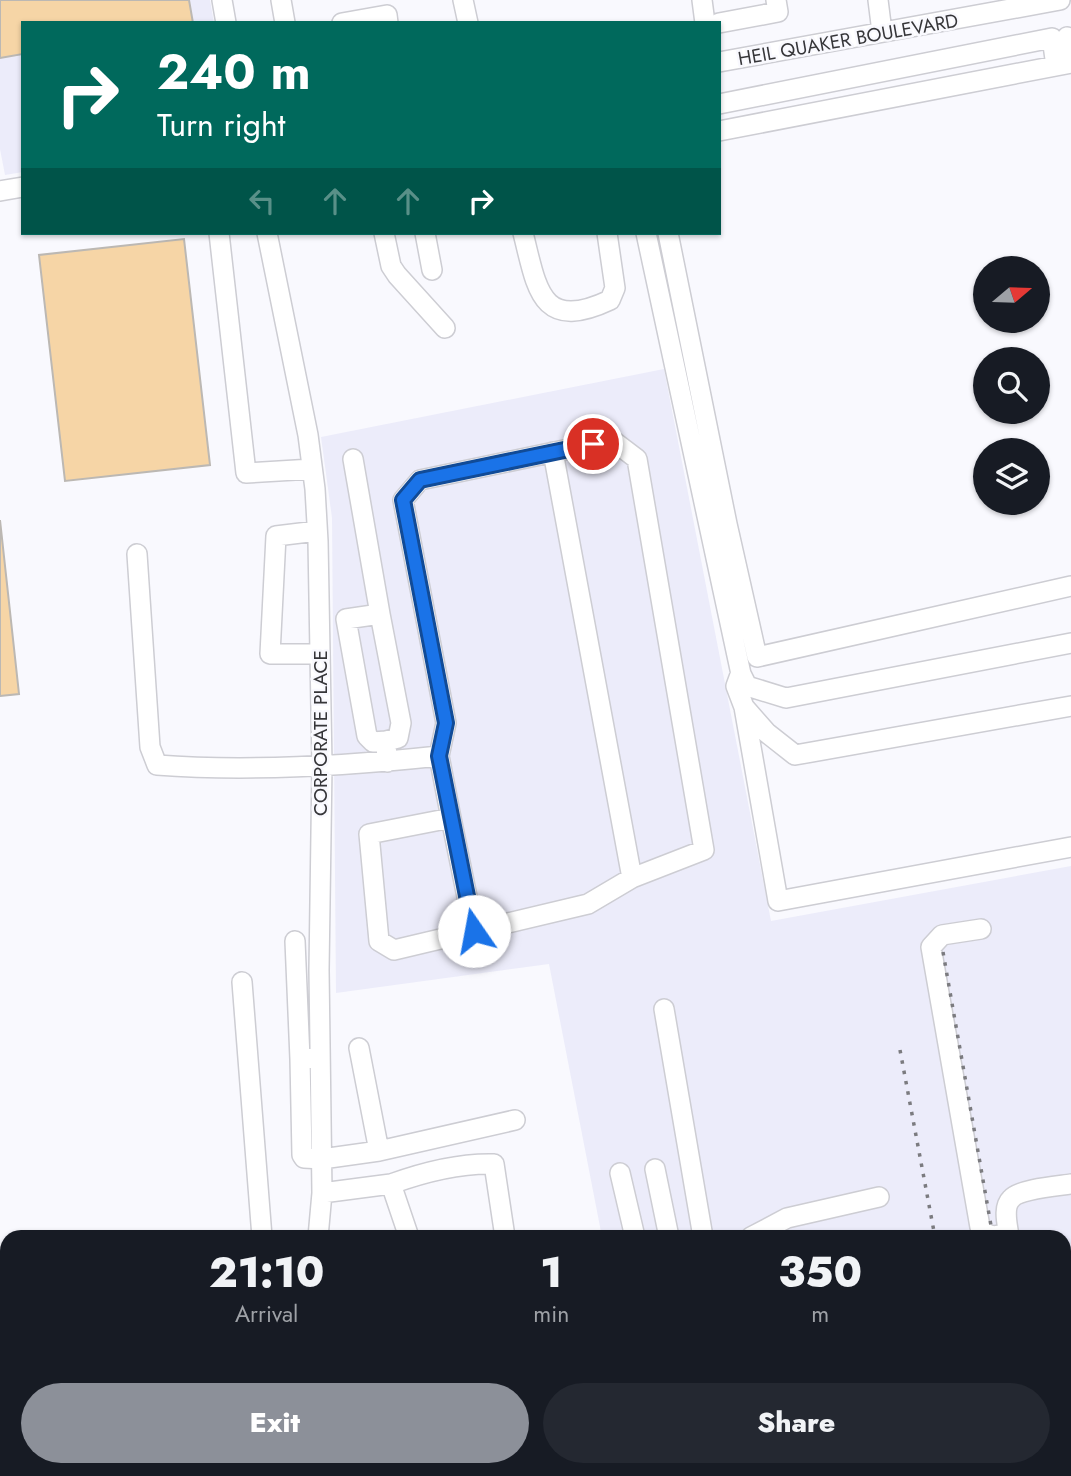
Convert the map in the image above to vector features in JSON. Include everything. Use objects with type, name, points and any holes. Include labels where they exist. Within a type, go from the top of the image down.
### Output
[{"type":"street","points":[[222,0],[226,21]]},
{"type":"street","points":[[281,0],[285,21]]},
{"type":"street","points":[[463,0],[468,21]]},
{"type":"street","points":[[702,0],[705,21]]},
{"type":"street","points":[[721,23],[778,12],[776,0]]},
{"type":"street","points":[[878,0],[882,32]]},
{"type":"street","name":"HEIL QUAKER BOULEVARD","points":[[721,62],[1060,0]]},
{"type":"street","points":[[351,21],[386,13]]},
{"type":"street","points":[[1064,64],[1067,37]]},
{"type":"street","points":[[721,104],[1052,38],[1064,64]]},
{"type":"street","points":[[721,131],[1064,64]]},
{"type":"street","points":[[0,191],[21,187]]},
{"type":"street","points":[[219,235],[246,473],[312,469]]},
{"type":"street","name":"CORPORATE PLACE","points":[[267,235],[299,388],[312,469],[317,531],[322,765],[320,1057],[323,1193],[319,1230]]},
{"type":"street","points":[[384,235],[391,266],[445,328]]},
{"type":"street","points":[[425,235],[432,270]]},
{"type":"street","points":[[524,235],[539,292],[548,304],[561,312],[594,308],[610,300],[615,288],[607,235]]},
{"type":"street","points":[[646,235],[741,674],[747,686],[786,698],[1071,643]]},
{"type":"street","points":[[668,235],[757,657],[1071,586]]},
{"type":"street","points":[[451,818],[369,834],[379,942],[394,950],[588,904],[632,878],[704,850],[637,459],[612,440],[420,480],[403,500],[446,723],[439,756],[474,931]]},
{"type":"street","points":[[553,452],[632,878]]},
{"type":"street","points":[[353,459],[401,723],[398,738],[373,742],[367,736],[346,619],[380,614]]},
{"type":"street","points":[[317,531],[276,536],[270,654],[320,654]]},
{"type":"street","points":[[137,554],[150,747],[157,765],[322,765],[439,756]]},
{"type":"street","points":[[744,707],[767,705],[786,688],[1071,632]]},
{"type":"street","points":[[741,674],[736,686],[744,707],[778,901],[1071,847]]},
{"type":"street","points":[[744,707],[767,733],[795,755],[1071,706]]},
{"type":"street","points":[[386,741],[387,762]]},
{"type":"street","points":[[981,929],[942,935],[931,947],[982,1230]]},
{"type":"street","points":[[295,941],[304,1158],[322,1159],[379,1152],[515,1120]]},
{"type":"street","points":[[242,982],[261,1230]]},
{"type":"street","points":[[664,1009],[702,1230]]},
{"type":"street","points":[[359,1048],[379,1152]]},
{"type":"street","points":[[300,1059],[320,1057]]},
{"type":"street","points":[[323,1193],[391,1184],[469,1164],[495,1164],[504,1230]]},
{"type":"street","points":[[655,1169],[668,1230]]},
{"type":"street","points":[[620,1173],[633,1230]]},
{"type":"street","points":[[391,1184],[407,1230]]},
{"type":"street","points":[[1009,1230],[1009,1199],[1018,1194],[1071,1184]]},
{"type":"street","points":[[764,1230],[787,1218],[879,1197]]},
{"type":"shaded area","points":[[0,0],[210,0],[214,21],[21,21],[21,172],[5,175],[0,149]]},
{"type":"shaded area","points":[[664,369],[771,921],[1071,866],[1071,1230],[601,1230],[549,964],[336,993],[332,518],[321,437]]},
{"type":"building","points":[[0,0],[189,0],[193,21],[21,21],[21,54],[0,58]]},
{"type":"building","points":[[184,239],[210,465],[65,481],[39,255]]},
{"type":"building","points":[[0,520],[19,694],[0,696]]},
{"type":"railway","points":[[943,952],[992,1230]]},
{"type":"railway","points":[[900,1050],[934,1230]]},
{"type":"route","points":[[474,931],[439,756],[446,723],[403,500],[420,480],[593,444]]}]
